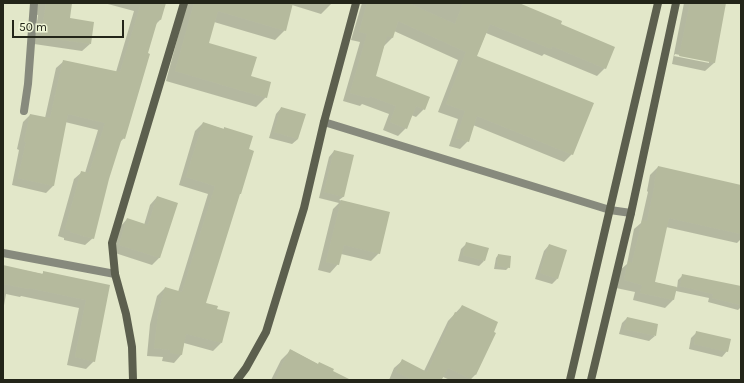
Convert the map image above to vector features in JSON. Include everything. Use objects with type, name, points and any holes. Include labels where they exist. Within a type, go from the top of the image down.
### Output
[{"type":"street","points":[[24,111],[28,84],[34,3]]},
{"type":"street","points":[[133,380],[132,347],[126,314],[115,274],[112,243],[184,3]]},
{"type":"street","points":[[237,380],[246,368],[266,332],[304,208],[324,122],[356,3]]},
{"type":"street","points":[[570,380],[658,3]]},
{"type":"street","points":[[591,380],[631,213],[676,3]]},
{"type":"street","points":[[324,122],[610,210],[631,213]]},
{"type":"street","points":[[3,253],[115,274]]},
{"type":"building","points":[[46,3],[72,3],[70,18],[94,22],[91,44],[41,37]]},
{"type":"building","points":[[141,3],[166,3],[161,20],[158,19],[148,53],[150,54],[125,139],[122,138],[109,179],[94,239],[70,232],[71,231],[65,229],[81,171],[89,173],[105,123],[68,114],[54,186],[18,178],[26,142],[24,142],[30,114],[50,118],[63,60],[120,72]]},
{"type":"building","points":[[194,3],[293,3],[286,31],[218,11],[209,43],[257,57],[251,76],[271,82],[267,98],[175,71]]},
{"type":"building","points":[[367,3],[408,3],[455,24],[463,3],[519,3],[562,21],[561,24],[615,47],[606,69],[552,46],[551,49],[490,24],[477,56],[594,103],[573,155],[477,116],[469,142],[456,138],[465,111],[446,104],[466,52],[398,21],[393,38],[387,36],[376,76],[430,97],[425,110],[416,106],[407,129],[390,122],[396,106],[370,96],[369,98],[350,93],[367,34],[359,32]]},
{"type":"building","points":[[690,3],[726,3],[715,63],[679,56]]},
{"type":"building","points":[[281,107],[306,114],[298,139],[274,132]]},
{"type":"building","points":[[203,122],[253,136],[249,149],[254,151],[206,303],[218,306],[217,309],[230,312],[222,343],[186,334],[182,355],[170,353],[170,350],[154,348],[158,315],[165,287],[182,292],[215,186],[186,177]]},
{"type":"building","points":[[334,150],[354,155],[344,197],[324,192]]},
{"type":"building","points":[[658,166],[741,185],[741,234],[669,218],[655,282],[677,287],[674,300],[640,293],[642,285],[624,280],[628,261],[632,263],[642,220],[647,221]]},
{"type":"building","points":[[157,196],[178,203],[160,258],[119,245],[127,218],[148,225]]},
{"type":"building","points":[[341,200],[390,212],[380,254],[344,245],[339,265],[326,262]]},
{"type":"building","points":[[466,242],[489,248],[485,261],[463,255]]},
{"type":"building","points":[[549,244],[567,250],[558,279],[540,273]]},
{"type":"building","points":[[498,254],[511,256],[510,268],[497,266]]},
{"type":"building","points":[[3,265],[43,274],[43,271],[110,285],[95,362],[75,357],[86,300],[3,284]]},
{"type":"building","points":[[682,274],[741,286],[741,305],[712,298],[713,294],[680,286]]},
{"type":"building","points":[[462,305],[498,322],[494,332],[496,333],[476,375],[474,374],[471,379],[448,368],[442,379],[444,380],[413,380],[396,372],[402,359],[427,372],[455,312],[458,313]]},
{"type":"building","points":[[627,317],[658,324],[656,336],[624,329]]},
{"type":"building","points":[[696,331],[731,339],[728,352],[694,344]]},
{"type":"building","points":[[290,349],[318,364],[319,362],[334,369],[333,371],[351,380],[275,380]]}]
